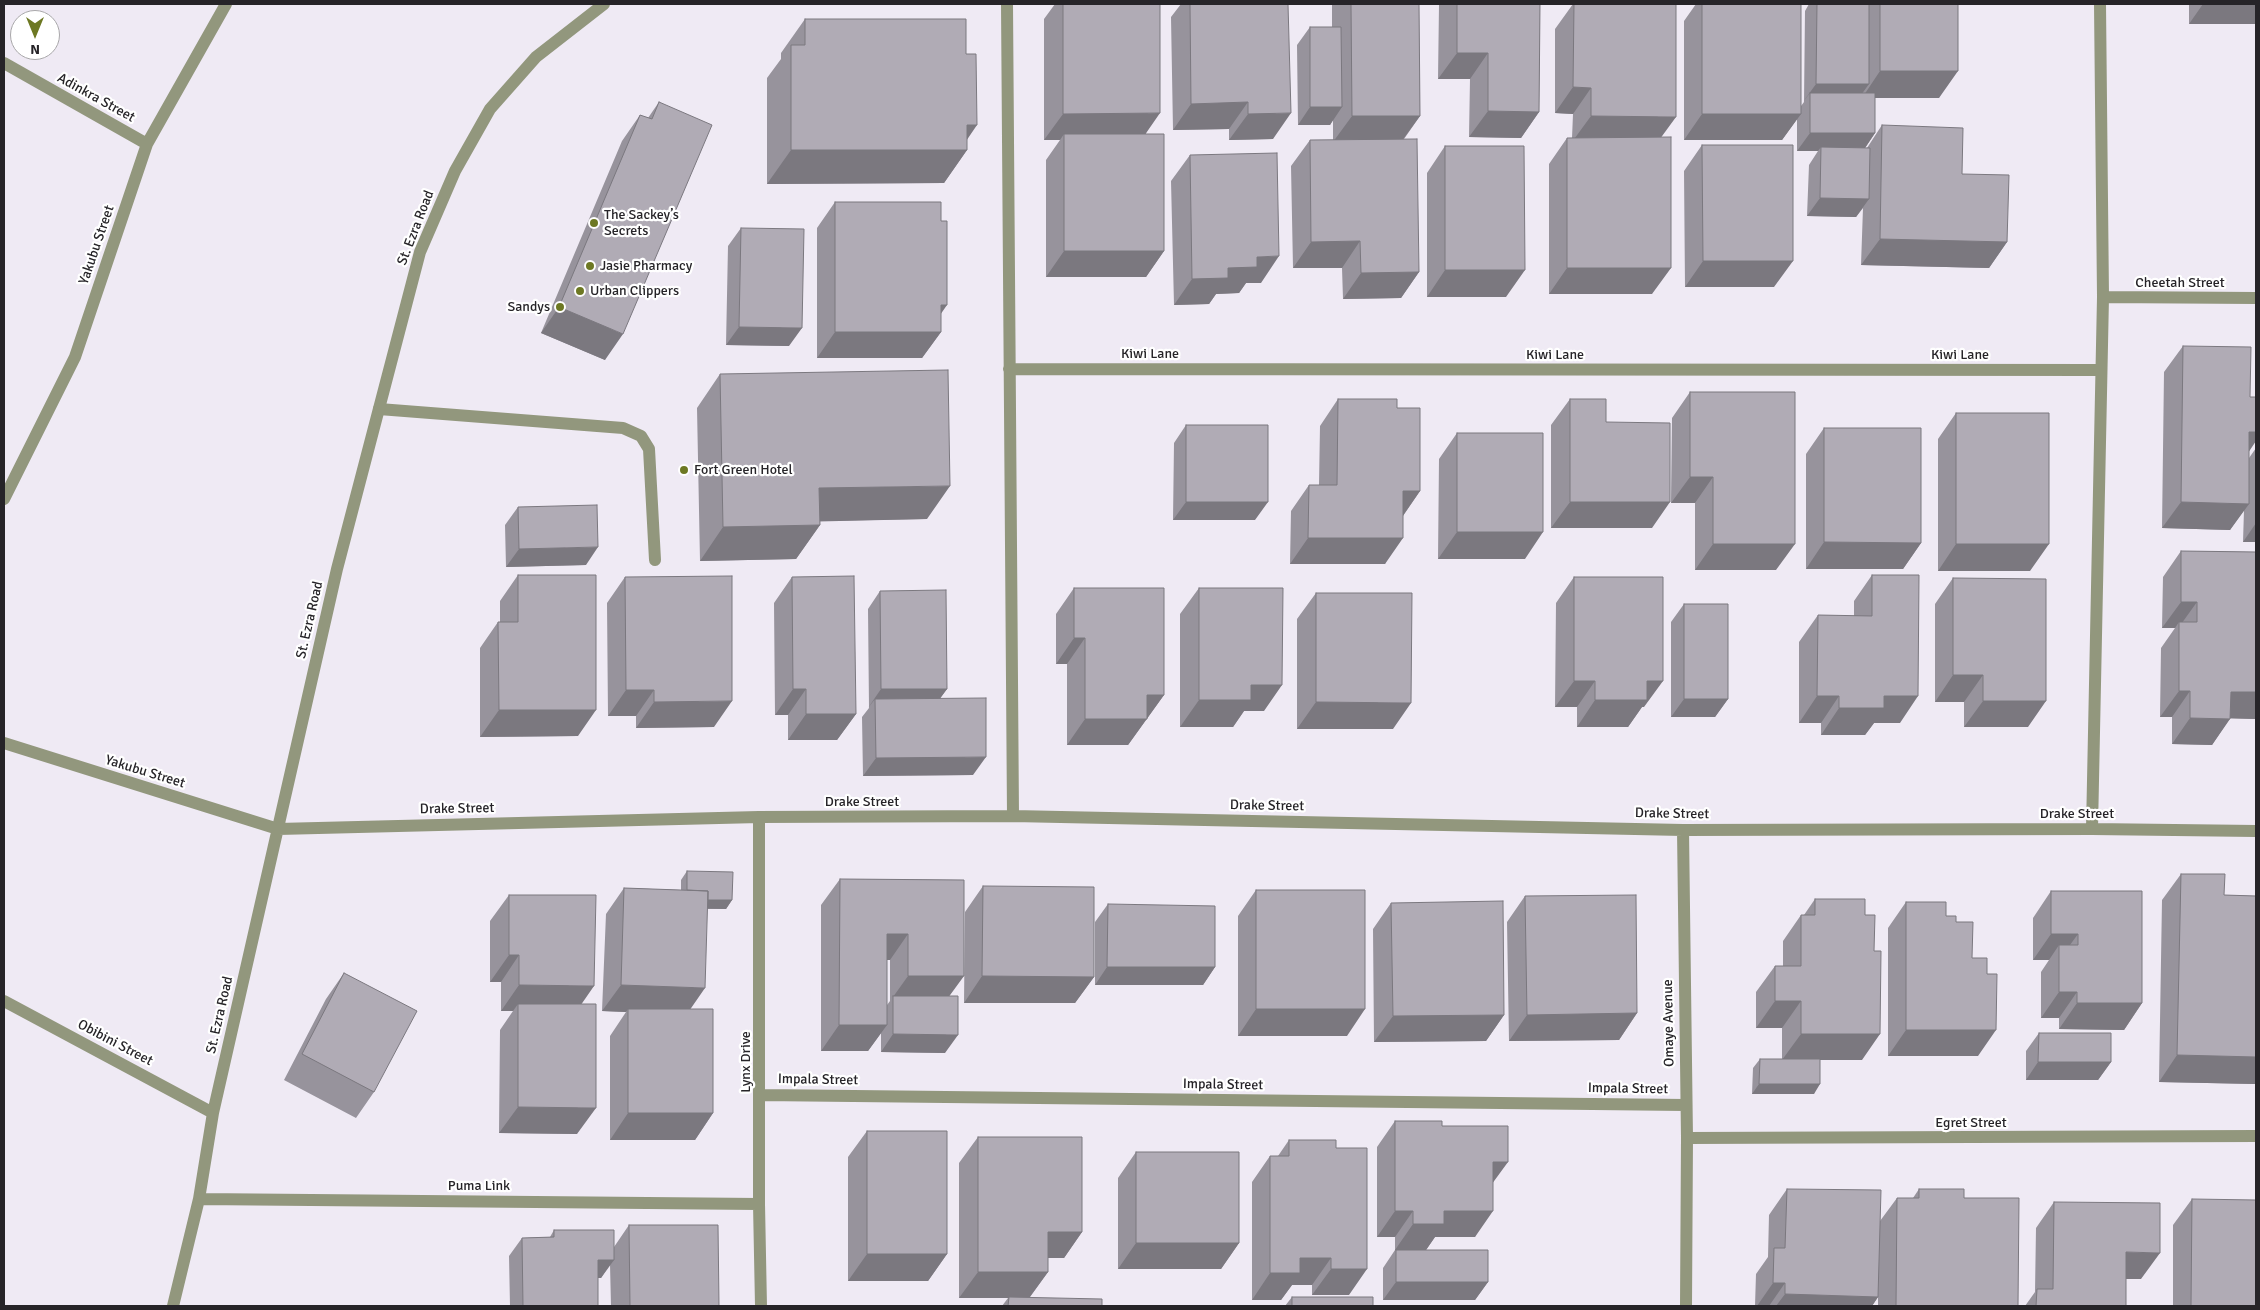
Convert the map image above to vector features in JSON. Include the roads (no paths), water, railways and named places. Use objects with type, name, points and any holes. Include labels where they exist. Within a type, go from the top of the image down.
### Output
[{"type":"street","name":"Yakubu Street","points":[[4,499],[75,357],[147,144],[226,4]]},
{"type":"street","name":"St. Ezra Road","points":[[173,1306],[198,1199],[213,1113],[337,569],[420,252],[455,171],[490,109],[536,57],[604,4]]},
{"type":"street","points":[[1007,4],[1014,816]]},
{"type":"street","points":[[2092,829],[2103,297],[2100,4]]},
{"type":"street","name":"Adinkra Street","points":[[4,63],[147,144]]},
{"type":"street","name":"Cheetah Street","points":[[2103,297],[2256,298]]},
{"type":"street","name":"Kiwi Lane","points":[[1009,369],[2100,370]]},
{"type":"street","points":[[379,409],[623,428],[641,436],[648,449],[655,560]]},
{"type":"street","name":"Yakubu Street","points":[[4,743],[278,829]]},
{"type":"street","name":"Drake Street","points":[[278,829],[759,817],[1014,816],[1682,830],[2092,829],[2256,831]]},
{"type":"street","name":"Lynx Drive","points":[[759,817],[761,1095],[759,1204],[762,1306]]},
{"type":"street","name":"Omaye Avenue","points":[[1682,830],[1686,1306]]},
{"type":"street","name":"Obibini Street","points":[[4,1001],[213,1113]]},
{"type":"street","name":"Impala Street","points":[[761,1095],[1685,1105]]},
{"type":"street","name":"Egret Street","points":[[1686,1138],[2256,1136]]},
{"type":"street","name":"Puma Link","points":[[198,1199],[759,1204]]},
{"type":"place","name":"The Sackey’s Secrets","points":[[594,223]]},
{"type":"place","name":"Jasie Pharmacy","points":[[590,266]]},
{"type":"place","name":"Urban Clippers","points":[[580,291]]},
{"type":"place","name":"Sandys","points":[[560,307]]},
{"type":"place","name":"Fort Green Hotel","points":[[684,470]]}]
